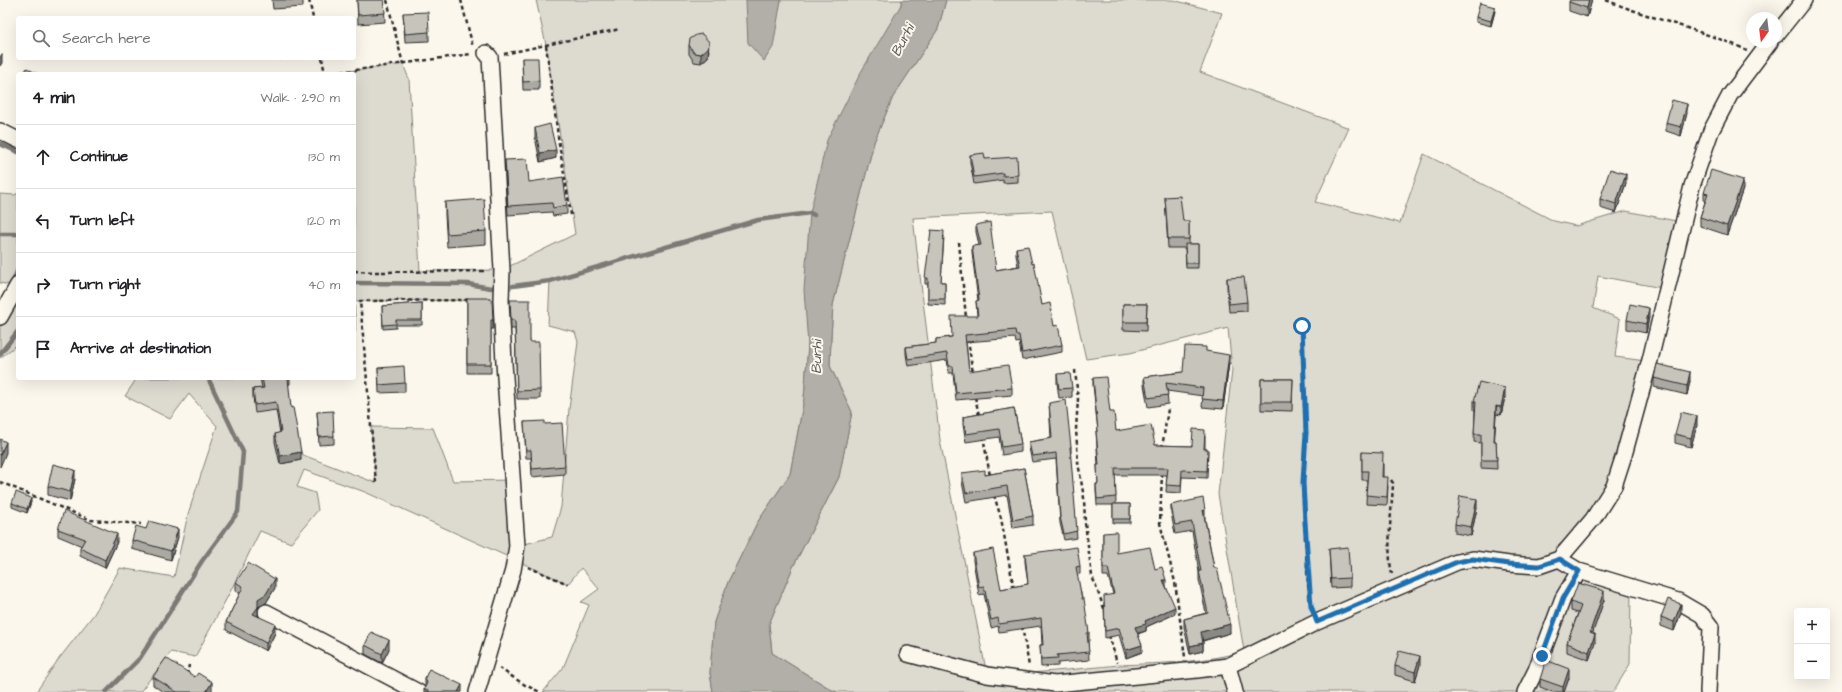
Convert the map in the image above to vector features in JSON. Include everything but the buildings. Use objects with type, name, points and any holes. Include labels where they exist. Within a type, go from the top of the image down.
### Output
[{"type":"street","points":[[1782,28],[1804,0]]},
{"type":"street","points":[[908,654],[987,675],[1055,684],[1228,666],[1317,622],[1457,562],[1473,559],[1539,566],[1560,559],[1594,519],[1614,486],[1648,367],[1692,186],[1711,131],[1717,119],[1730,95],[1764,48]]},
{"type":"street","points":[[477,692],[515,561],[517,546],[504,363],[501,300],[502,270],[488,55]]},
{"type":"street","points":[[0,131],[16,139]]},
{"type":"street","points":[[0,317],[16,289]]},
{"type":"street","points":[[1560,559],[1579,571],[1678,601],[1702,615],[1711,627],[1708,692]]},
{"type":"street","points":[[1524,692],[1536,670],[1563,598],[1579,571]]},
{"type":"street","points":[[266,612],[418,692]]},
{"type":"street","points":[[1228,666],[1235,692]]},
{"type":"path","points":[[310,0],[313,16]]},
{"type":"path","points":[[387,0],[403,64]]},
{"type":"path","points":[[341,72],[474,53],[461,0]]},
{"type":"path","points":[[1606,0],[1628,9],[1720,39],[1758,55]]},
{"type":"path","points":[[488,55],[546,45],[620,29]]},
{"type":"path","points":[[546,45],[559,144],[571,215]]},
{"type":"path","points":[[322,60],[326,72]]},
{"type":"path","points":[[959,242],[966,319]]},
{"type":"path","points":[[356,271],[502,270]]},
{"type":"path","points":[[376,483],[360,301],[478,300]]},
{"type":"path","points":[[1302,326],[1306,433],[1303,482],[1305,522],[1311,606],[1317,622]]},
{"type":"path","points":[[968,334],[974,380]]},
{"type":"path","points":[[1075,370],[1078,399],[1076,429],[1078,462],[1084,498],[1085,523],[1092,576],[1101,596],[1107,618]]},
{"type":"path","points":[[975,393],[980,423]]},
{"type":"path","points":[[1162,456],[1168,409]]},
{"type":"path","points":[[982,431],[991,483]]},
{"type":"path","points":[[1162,472],[1160,523],[1175,582],[1186,671]]},
{"type":"path","points":[[1391,480],[1393,483],[1390,566],[1396,588]]},
{"type":"path","points":[[0,482],[90,520],[141,524]]},
{"type":"path","points":[[993,490],[1001,518],[1014,592]]},
{"type":"path","points":[[515,561],[568,584]]},
{"type":"path","points":[[1022,625],[1032,680]]},
{"type":"path","points":[[1108,630],[1121,677]]},
{"type":"path","points":[[186,680],[189,665]]},
{"type":"path","points":[[484,666],[500,669],[525,685],[540,692]]},
{"type":"shaded area","points":[[536,0],[902,0],[808,345],[804,399],[790,474],[757,523],[728,582],[714,622],[710,673],[713,692],[543,692],[563,668],[589,605],[581,602],[599,589],[581,568],[568,584],[365,492],[304,470],[297,487],[315,493],[318,510],[291,543],[260,531],[229,594],[195,657],[171,652],[140,692],[36,692],[58,660],[94,614],[120,568],[174,577],[188,514],[217,426],[189,394],[170,419],[125,396],[136,380],[263,380],[282,416],[287,437],[303,455],[376,483],[371,427],[433,428],[453,481],[512,480],[517,546],[552,537],[561,507],[569,409],[578,342],[575,332],[548,325],[550,281],[513,286],[501,300],[356,301],[356,72],[342,72],[403,64],[409,79],[420,271],[502,270],[575,234],[546,45]]},
{"type":"shaded area","points":[[946,0],[1173,0],[1222,13],[1200,72],[1349,128],[1315,202],[1400,223],[1424,154],[1554,221],[1576,226],[1626,211],[1681,222],[1662,288],[1598,276],[1593,308],[1620,319],[1615,357],[1646,361],[1620,467],[1593,516],[1568,539],[1556,547],[1582,564],[1631,588],[1630,664],[1613,692],[837,692],[772,653],[769,624],[793,567],[839,477],[852,412],[830,366],[833,305],[874,142],[893,97],[938,29]],"holes":[[[1052,211],[1086,359],[1130,353],[1228,328],[1232,370],[1218,494],[1244,651],[1214,658],[1183,662],[987,675],[940,440],[913,218]]]},
{"type":"shaded area","points":[[0,194],[16,194],[16,346],[0,358],[0,317],[11,285],[0,283]]},
{"type":"water","points":[[746,0],[781,0],[773,47],[764,61],[748,43]]},
{"type":"water","name":"Burhi","points":[[902,0],[946,0],[938,29],[893,97],[874,142],[833,305],[830,366],[852,412],[839,477],[793,567],[769,624],[772,653],[837,692],[713,692],[710,673],[714,622],[728,582],[757,523],[790,474],[804,399],[808,345],[804,290],[810,213],[827,140],[861,72],[901,5]]},
{"type":"waterway","points":[[0,144],[16,151]]},
{"type":"waterway","points":[[513,286],[550,281],[758,220],[810,213],[814,215]]},
{"type":"waterway","points":[[0,234],[16,234]]},
{"type":"waterway","points":[[12,284],[16,274]]},
{"type":"waterway","points":[[356,283],[468,284],[491,288]]},
{"type":"waterway","points":[[0,354],[16,334]]},
{"type":"waterway","points":[[106,692],[140,658],[202,561],[238,512],[243,452],[209,380]]},
{"type":"route","points":[[1302,326],[1306,433],[1305,474],[1303,482],[1308,582],[1311,606],[1317,622],[1416,578],[1457,562],[1473,559],[1539,566],[1560,559],[1579,571],[1563,598],[1542,656]]}]
